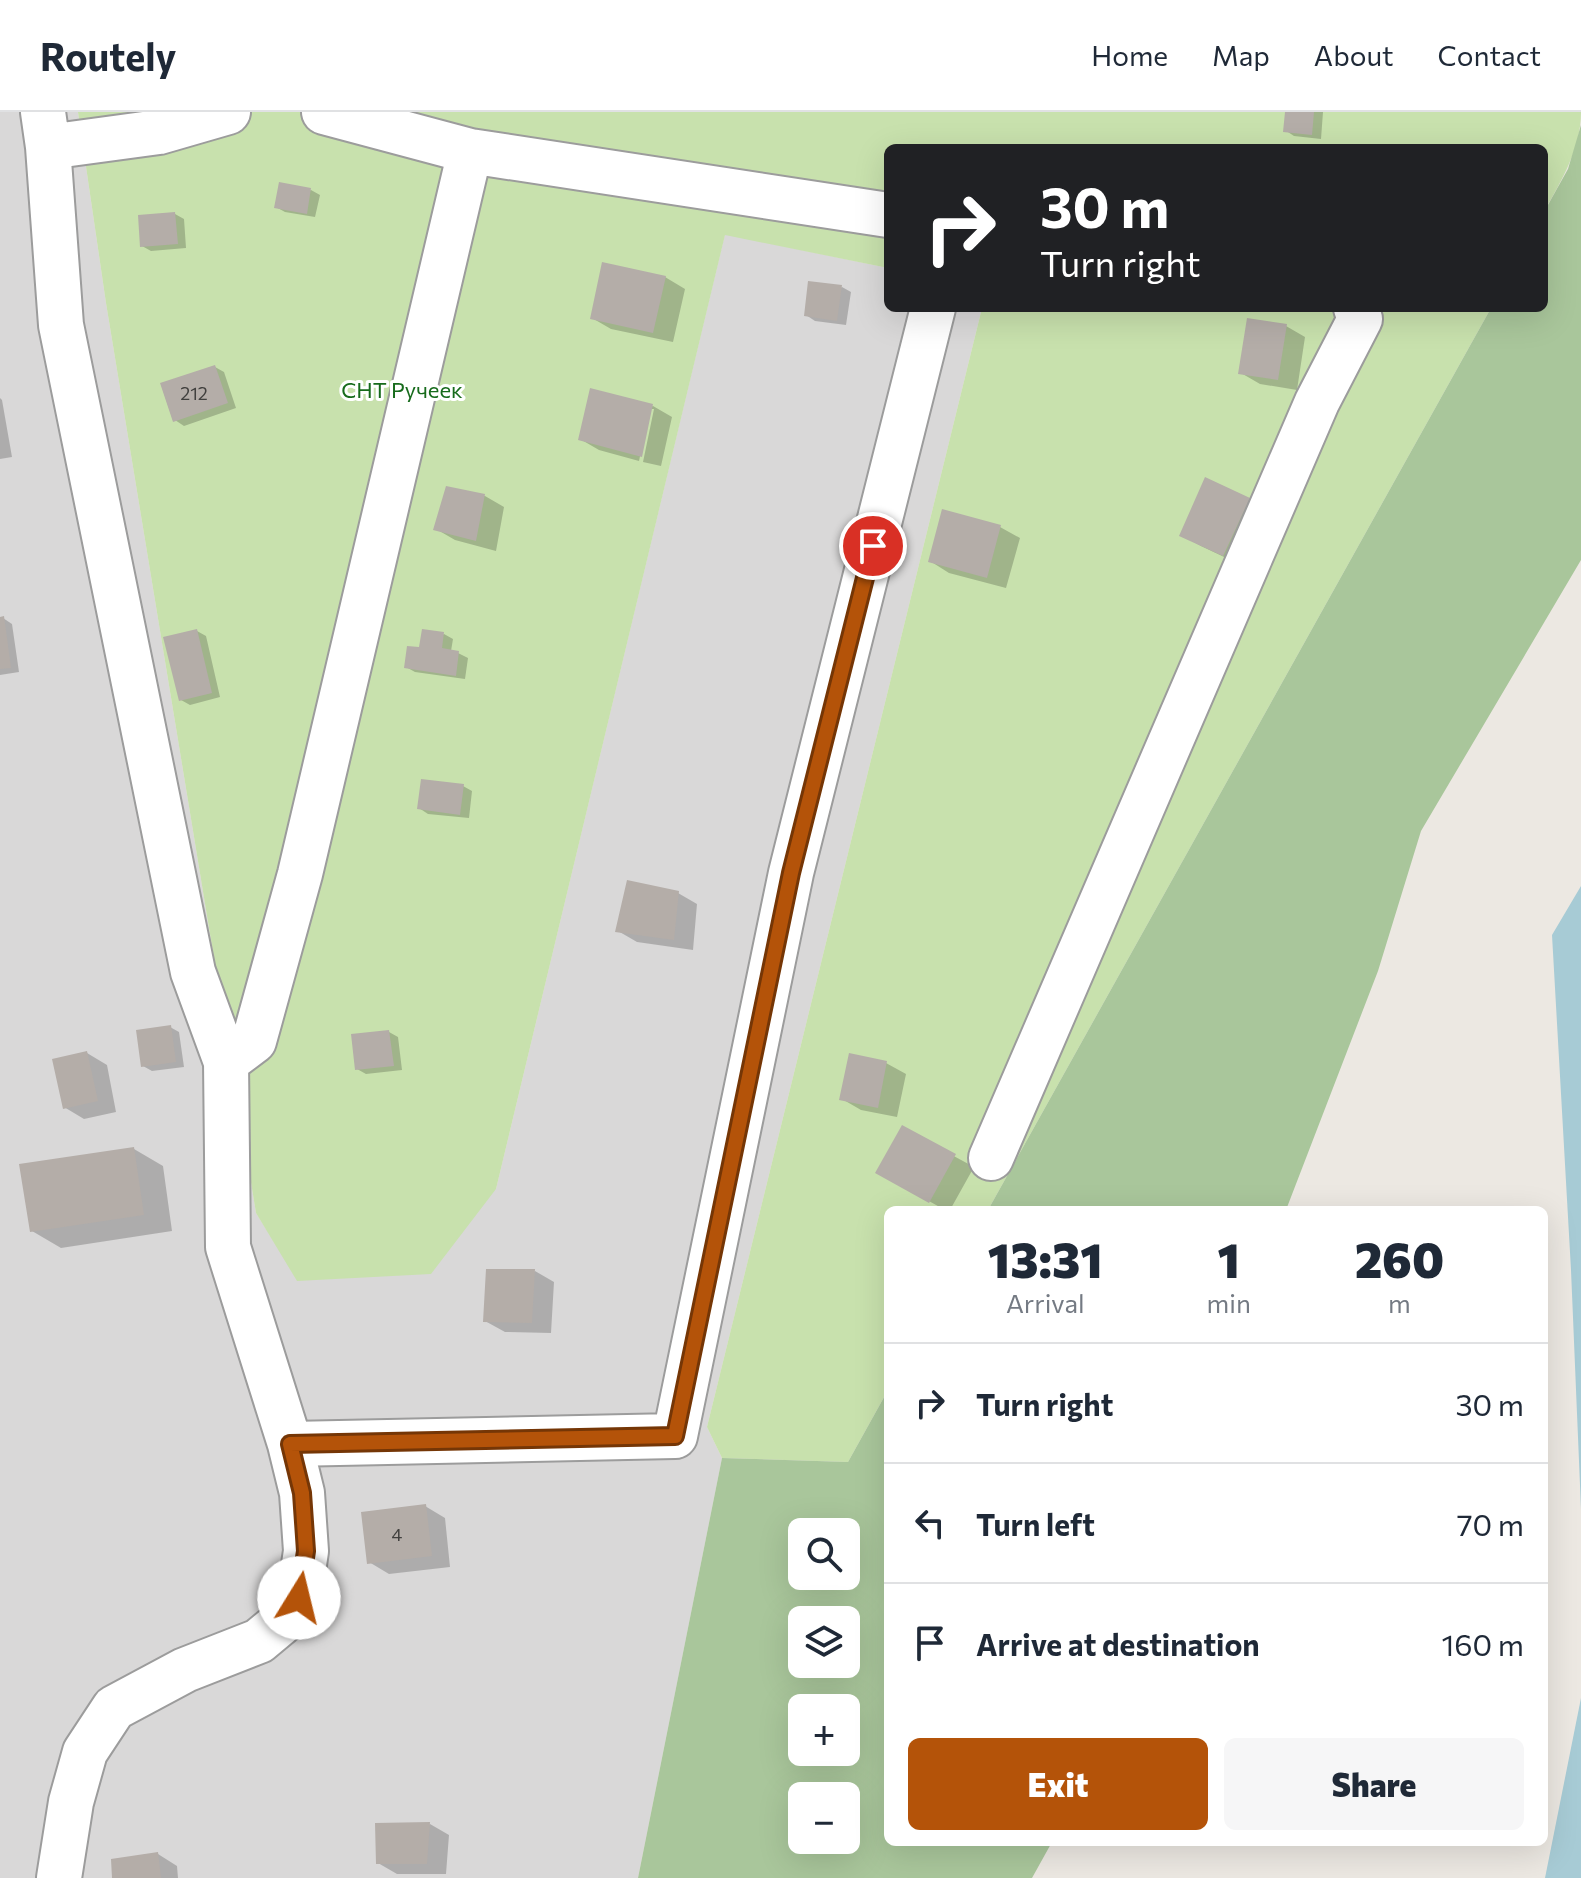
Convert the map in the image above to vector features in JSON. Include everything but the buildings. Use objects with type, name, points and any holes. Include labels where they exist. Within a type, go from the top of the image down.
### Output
[{"type":"street","points":[[59,1878],[71,1802],[85,1752],[114,1708],[185,1670],[259,1641],[283,1621],[299,1598],[306,1551],[302,1493],[290,1444],[228,1247],[226,1062],[193,972],[61,325],[45,129],[159,132],[228,112]]},
{"type":"street","points":[[324,112],[470,151],[884,214]]},
{"type":"street","points":[[226,1062],[254,1041],[300,874],[470,151]]},
{"type":"street","points":[[290,1444],[675,1436],[791,873],[932,312]]},
{"type":"street","points":[[991,1158],[1317,402],[1360,319],[1357,312]]},
{"type":"shaded area","points":[[0,112],[78,112],[106,303],[256,1213],[298,1280],[496,1189],[725,234],[884,267],[884,312],[981,312],[707,1427],[722,1458],[638,1878],[0,1878]]},
{"type":"green space","name":"СНТ Ручеек","points":[[78,112],[1581,112],[1574,152],[1548,204],[1548,144],[884,144],[884,267],[725,235],[496,1189],[431,1274],[297,1281],[256,1213],[106,303]]},
{"type":"green space","points":[[1581,125],[1581,560],[1421,831],[1378,971],[1288,1206],[990,1206],[1489,312],[1548,312],[1548,205],[1568,169]]},
{"type":"green space","points":[[981,312],[1489,312],[990,1206],[884,1206],[884,1397],[848,1462],[722,1458],[707,1427]]},
{"type":"green space","points":[[884,1397],[884,1846],[1050,1846],[1032,1878],[638,1878],[722,1458],[848,1462]]},
{"type":"water","points":[[1581,886],[1581,1509],[1552,935]]},
{"type":"water","points":[[1581,1698],[1581,1878],[1545,1878]]},
{"type":"route","points":[[299,1598],[306,1551],[302,1493],[290,1444],[675,1436],[791,873],[873,546]]}]
